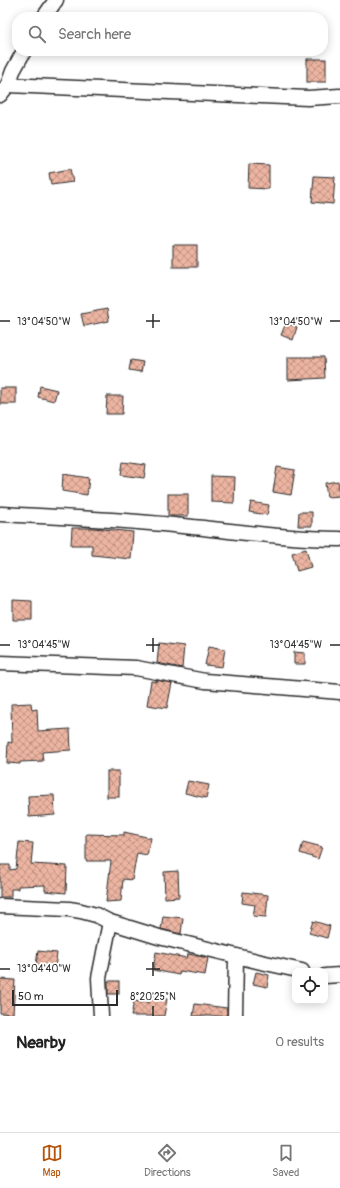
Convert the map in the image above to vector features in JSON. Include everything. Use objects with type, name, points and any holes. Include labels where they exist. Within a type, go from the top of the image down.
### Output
[{"type":"street","points":[[48,12],[56,0]]},
{"type":"street","points":[[21,56],[4,90],[308,98],[340,96]]},
{"type":"street","points":[[0,514],[92,518],[308,539],[340,539]]},
{"type":"street","points":[[0,663],[136,668],[205,681],[340,692]]},
{"type":"street","points":[[0,906],[81,911],[96,915],[110,922],[159,937],[292,969]]},
{"type":"street","points":[[101,1016],[99,978],[110,922]]},
{"type":"street","points":[[235,1016],[236,956]]},
{"type":"street","points":[[328,976],[340,975]]},
{"type":"building","points":[[307,59],[326,59],[326,82],[307,82]]},
{"type":"building","points":[[249,164],[269,165],[269,189],[248,188]]},
{"type":"building","points":[[70,169],[73,182],[51,185],[49,173]]},
{"type":"building","points":[[314,176],[335,177],[333,204],[312,202]]},
{"type":"building","points":[[173,245],[197,245],[197,267],[173,267]]},
{"type":"building","points":[[107,309],[109,321],[84,326],[81,314]]},
{"type":"building","points":[[286,323],[297,327],[293,340],[281,335]]},
{"type":"building","points":[[288,357],[324,357],[325,378],[288,380]]},
{"type":"building","points":[[131,360],[143,362],[141,372],[129,370]]},
{"type":"building","points":[[40,386],[57,390],[54,401],[38,397]]},
{"type":"building","points":[[0,388],[16,388],[16,404],[0,404]]},
{"type":"building","points":[[107,396],[123,396],[122,414],[106,414]]},
{"type":"building","points":[[123,462],[146,465],[144,478],[121,475]]},
{"type":"building","points":[[277,467],[295,470],[291,495],[273,492]]},
{"type":"building","points":[[63,474],[89,478],[87,495],[62,491]]},
{"type":"building","points":[[211,476],[235,477],[234,503],[211,502]]},
{"type":"building","points":[[338,481],[340,496],[327,497],[325,483]]},
{"type":"building","points":[[168,494],[188,494],[188,516],[168,516]]},
{"type":"building","points":[[251,502],[269,505],[267,515],[249,512]]},
{"type":"building","points":[[299,512],[312,512],[312,526],[298,526]]},
{"type":"building","points":[[72,528],[94,528],[133,532],[131,559],[92,555],[92,545],[71,545]]},
{"type":"building","points":[[306,549],[311,567],[297,571],[292,553]]},
{"type":"building","points":[[13,600],[32,601],[32,620],[13,620]]},
{"type":"building","points":[[159,643],[184,646],[182,668],[157,663]]},
{"type":"building","points":[[209,646],[225,649],[222,667],[205,665]]},
{"type":"building","points":[[294,652],[305,653],[305,664],[294,664]]},
{"type":"building","points":[[156,680],[172,683],[167,708],[147,705],[151,681],[156,682]]},
{"type":"building","points":[[31,703],[32,710],[37,709],[38,731],[70,729],[71,750],[42,752],[43,761],[20,762],[20,764],[7,763],[8,742],[12,743],[11,704]]},
{"type":"building","points":[[107,771],[119,771],[119,797],[107,797]]},
{"type":"building","points":[[188,781],[209,785],[206,798],[185,793]]},
{"type":"building","points":[[54,795],[55,815],[29,817],[28,796]]},
{"type":"building","points":[[124,832],[151,838],[147,855],[137,853],[132,880],[123,879],[121,901],[106,902],[111,861],[86,861],[86,834],[124,835]]},
{"type":"building","points":[[19,842],[33,843],[31,864],[67,866],[66,893],[45,891],[45,885],[18,886],[18,889],[11,889],[11,897],[0,897],[0,865],[10,865],[10,870],[16,869]]},
{"type":"building","points":[[303,842],[322,847],[318,859],[300,853]]},
{"type":"building","points":[[178,871],[179,897],[165,898],[164,872]]},
{"type":"building","points":[[243,892],[268,895],[266,917],[253,916],[255,905],[242,903]]},
{"type":"building","points":[[163,916],[183,918],[181,934],[161,929]]},
{"type":"building","points":[[313,921],[330,926],[327,938],[309,933]]},
{"type":"building","points":[[38,951],[57,953],[55,968],[36,965]]},
{"type":"building","points":[[156,952],[187,958],[188,954],[208,958],[205,975],[180,971],[179,975],[153,970]]},
{"type":"building","points":[[256,972],[269,975],[267,987],[253,984]]},
{"type":"building","points":[[0,979],[15,980],[13,1014],[0,1013]]},
{"type":"building","points":[[108,981],[119,981],[119,994],[108,994]]},
{"type":"building","points":[[150,996],[167,999],[164,1016],[131,1016],[134,1001],[148,1003]]},
{"type":"building","points":[[195,1004],[227,1008],[227,1016],[193,1016]]}]
